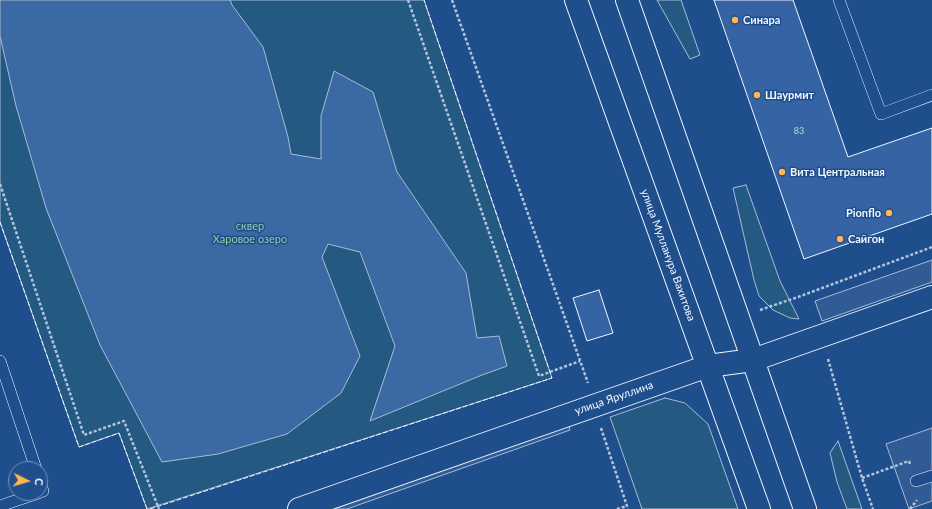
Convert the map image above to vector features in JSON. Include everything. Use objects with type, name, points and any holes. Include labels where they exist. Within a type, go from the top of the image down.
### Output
[{"type":"main road","name":"улица Мулланура Вахитова","points":[[576,0],[759,509]]},
{"type":"main road","points":[[627,0],[806,509]]},
{"type":"main road","name":"улица Яруллина","points":[[299,509],[708,366],[753,360],[932,297]]},
{"type":"lane","points":[[839,0],[881,114],[932,95]]},
{"type":"lane","points":[[0,361],[33,461]]},
{"type":"lane","points":[[916,481],[932,476]]},
{"type":"lane","points":[[0,506],[15,501]]},
{"type":"path","points":[[408,0],[539,376],[580,361]]},
{"type":"path","points":[[452,0],[580,361],[627,507],[617,509]]},
{"type":"path","points":[[0,184],[84,436],[124,421],[159,509]]},
{"type":"path","points":[[758,310],[932,247]]},
{"type":"path","points":[[828,359],[862,478],[873,509]]},
{"type":"green space","name":"сквер Харовое озеро","points":[[0,0],[424,0],[552,378],[147,509],[119,433],[79,447],[0,222]]},
{"type":"green space","points":[[657,0],[681,0],[700,55],[690,59]]},
{"type":"green space","points":[[746,185],[780,281],[799,319],[790,318],[773,310],[759,296],[733,188]]},
{"type":"green space","points":[[665,398],[685,403],[708,424],[738,509],[642,509],[610,417]]},
{"type":"green space","points":[[838,441],[862,509],[847,509],[837,482],[830,453]]},
{"type":"shaded area","name":"сквер Харовое озеро","points":[[0,0],[230,0],[232,5],[263,47],[288,137],[291,154],[321,159],[321,116],[334,71],[373,92],[397,172],[466,273],[477,338],[499,336],[507,366],[370,421],[395,346],[360,252],[328,244],[322,257],[360,356],[341,393],[287,434],[218,454],[162,462],[100,345],[46,208],[16,106],[0,36]]},
{"type":"shaded area","points":[[932,260],[932,282],[822,321],[815,301]]},
{"type":"shaded area","points":[[565,415],[570,430],[347,509],[301,509]]},
{"type":"shaded area","points":[[932,428],[932,501],[909,509],[886,444]]},
{"type":"building","points":[[714,0],[793,0],[848,157],[932,128],[932,214],[804,259]]},
{"type":"building","points":[[599,290],[613,333],[587,341],[573,298]]},
{"type":"fence","points":[[150,509],[552,378],[424,0]]},
{"type":"fence","points":[[0,222],[79,447],[119,433],[147,509]]},
{"type":"place","name":"Синара","points":[[735,20]]},
{"type":"place","name":"Шаурмит","points":[[757,95]]},
{"type":"place","name":"Вита Центральная","points":[[782,172]]},
{"type":"place","name":"Pionflo","points":[[889,213]]},
{"type":"place","name":"Сайгон","points":[[840,239]]}]
